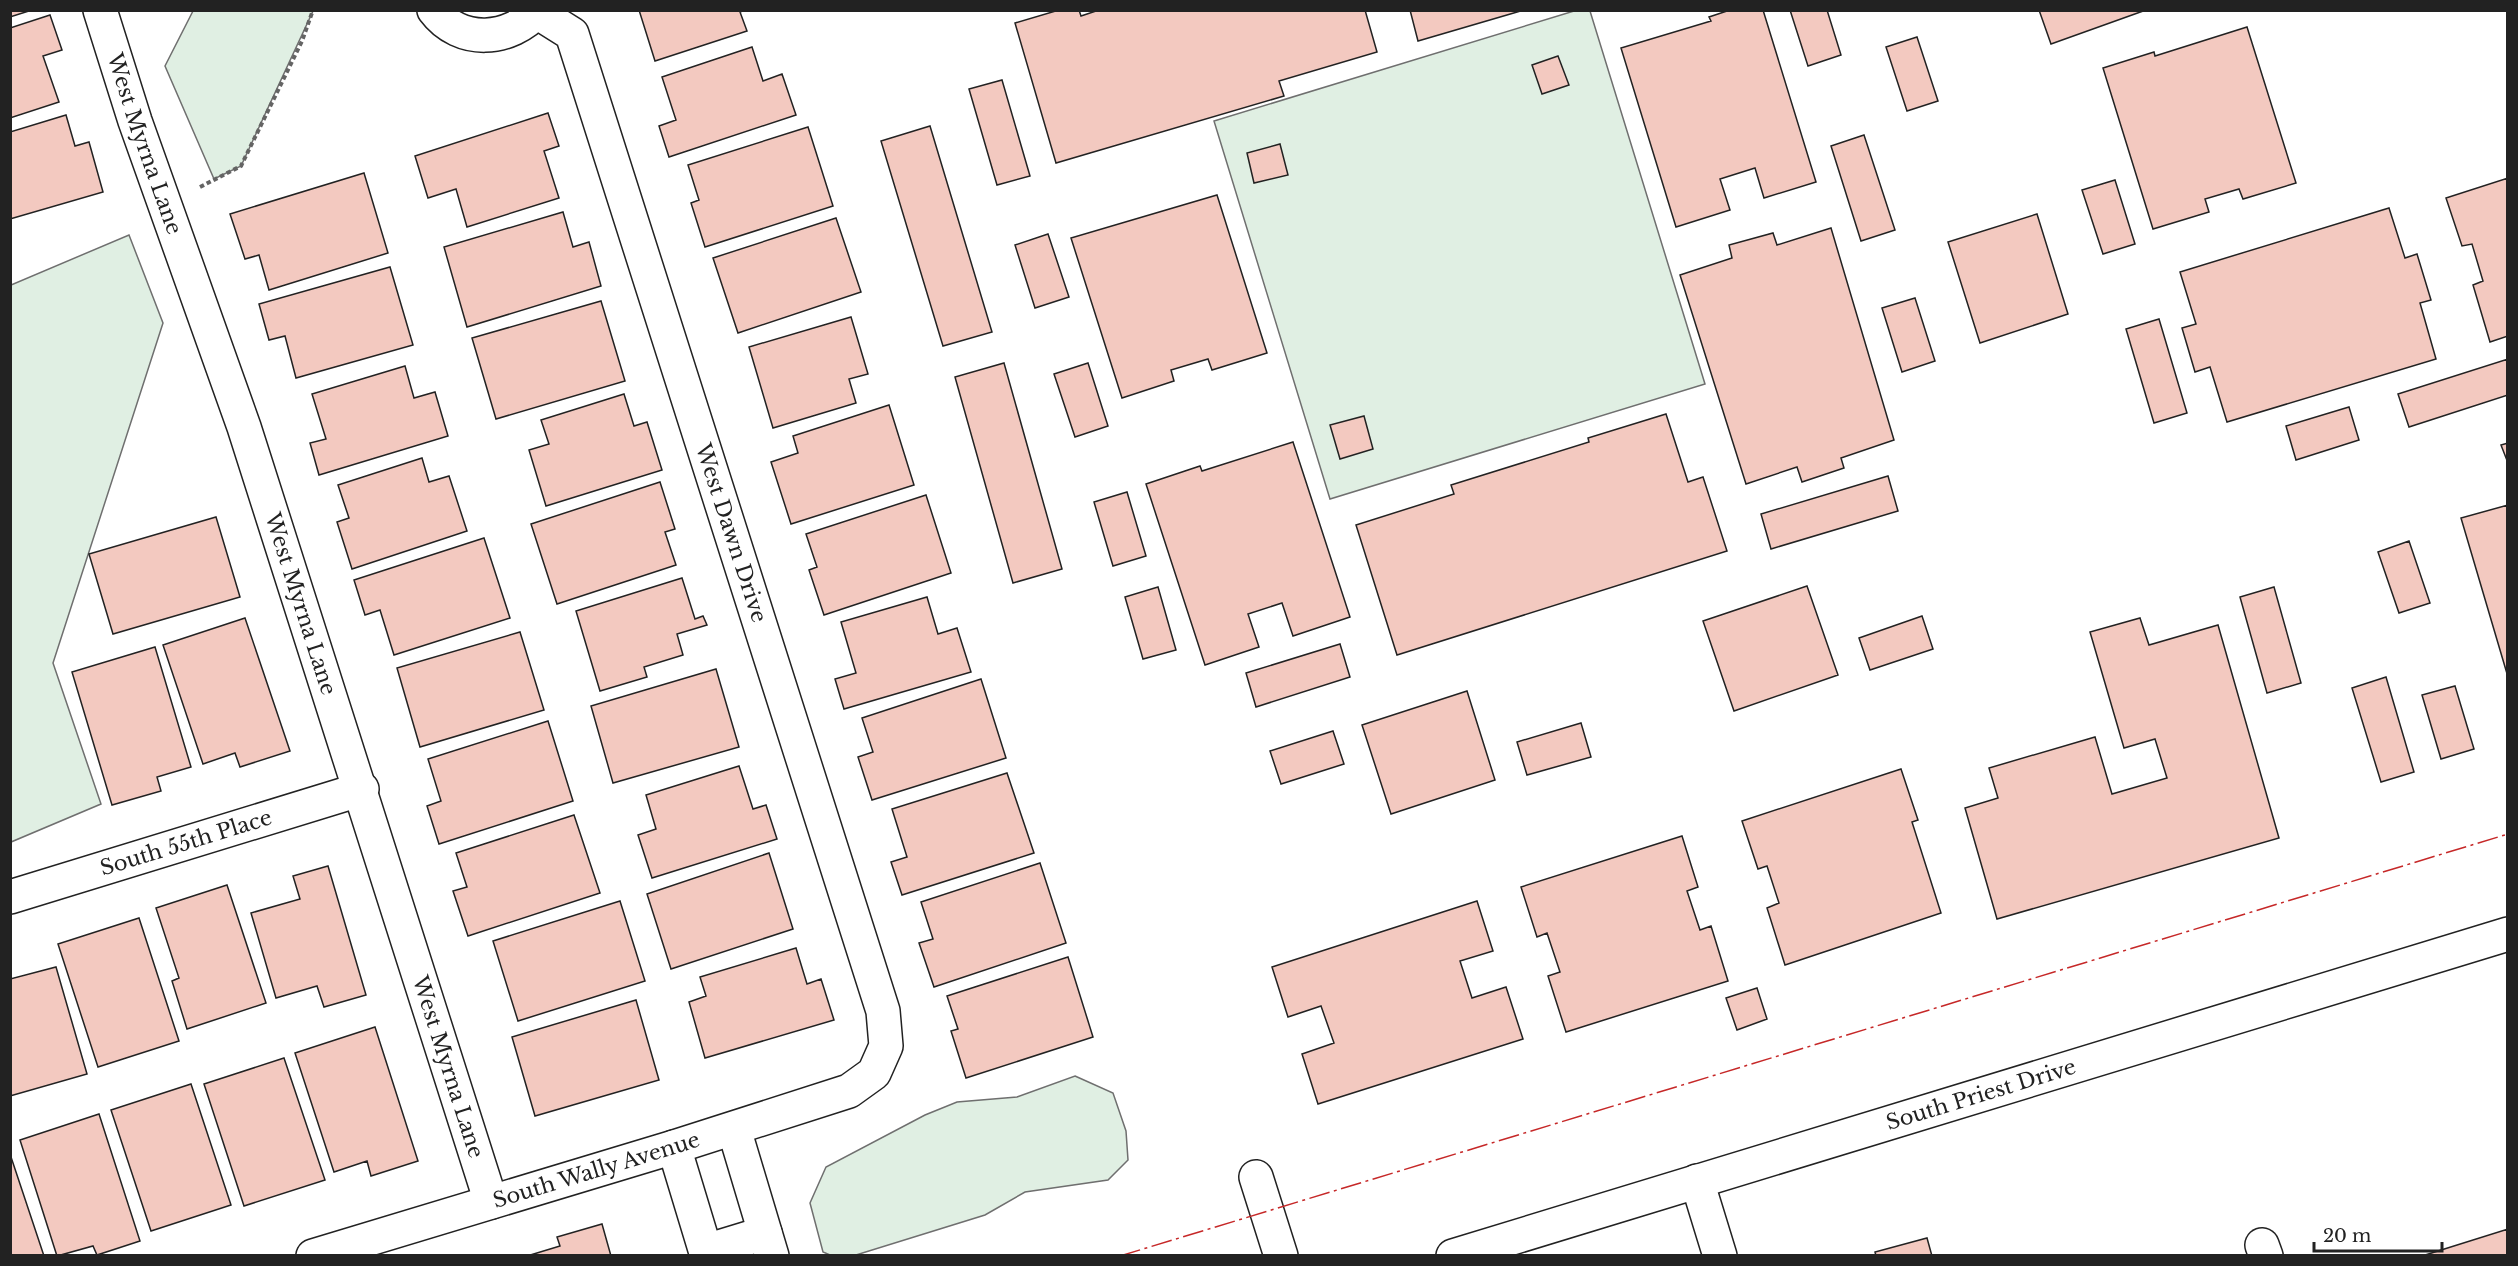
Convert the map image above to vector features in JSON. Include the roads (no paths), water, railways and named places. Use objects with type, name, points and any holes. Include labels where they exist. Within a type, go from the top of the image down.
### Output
[{"type":"street","name":"West Myrna Lane","points":[[100,10],[135,121],[244,427],[362,789],[491,1202]]},
{"type":"street","name":"West Dawn Drive","points":[[434,10],[440,19],[458,31],[479,36],[501,35],[520,27],[537,11],[572,34],[883,1011],[886,1046],[874,1073]]},
{"type":"street","name":"South 55th Place","points":[[10,897],[362,789]]},
{"type":"street","name":"South Priest Drive","points":[[1453,1256],[2508,934]]},
{"type":"street","name":"South Wally Avenue","points":[[313,1256],[849,1092],[874,1073]]},
{"type":"street","points":[[674,1147],[707,1253],[768,1244],[734,1129]]},
{"type":"street","points":[[1256,1177],[1281,1256]]},
{"type":"street","points":[[1697,1181],[1720,1256]]}]
